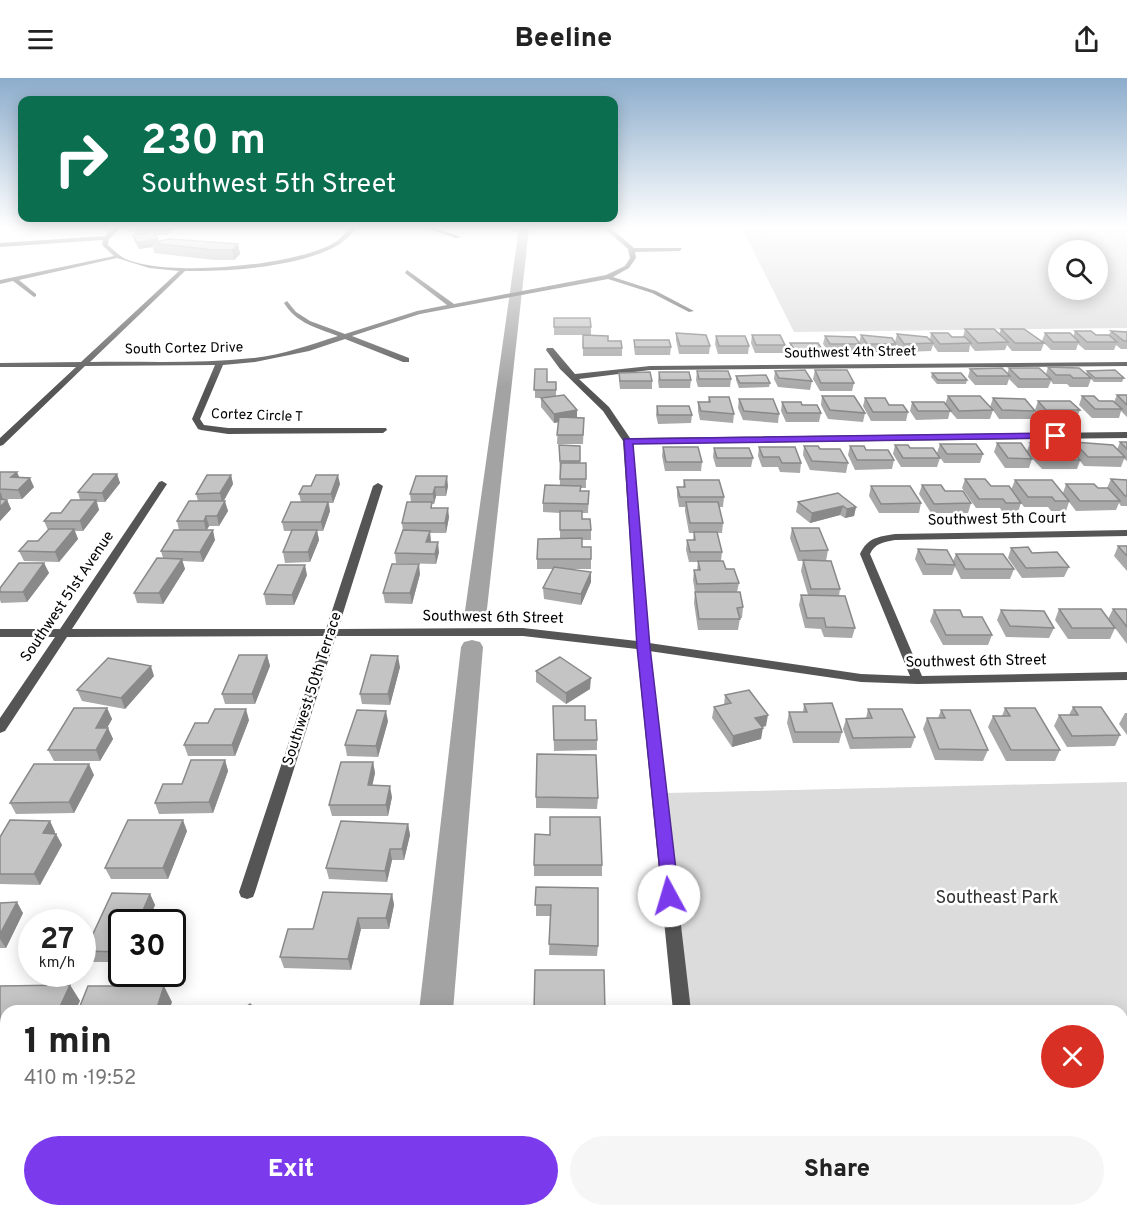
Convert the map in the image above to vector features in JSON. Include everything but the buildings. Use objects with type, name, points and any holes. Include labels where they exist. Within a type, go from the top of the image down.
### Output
[{"type":"street","points":[[17,281],[34,295]]},
{"type":"street","points":[[0,443],[171,281]]},
{"type":"street","points":[[419,281],[452,305]]},
{"type":"street","name":"South Cortez Drive","points":[[0,365],[87,362],[220,363],[283,355],[398,318],[452,305],[588,281]]},
{"type":"street","points":[[621,281],[654,292],[691,312]]},
{"type":"street","points":[[287,303],[292,313],[308,322],[406,360]]},
{"type":"street","points":[[550,350],[573,377],[606,409],[627,441],[644,647],[681,1005]]},
{"type":"street","name":"Cortez Circle T","points":[[220,363],[196,419],[201,427],[228,431],[383,430]]},
{"type":"street","name":"Southwest 4th Street","points":[[573,377],[650,368],[1127,364]]},
{"type":"street","points":[[627,441],[1127,435]]},
{"type":"street","name":"Southwest 51st Avenue","points":[[0,728],[162,484]]},
{"type":"street","name":"Southwest 50th Terrace","points":[[248,892],[378,486]]},
{"type":"street","name":"Southwest 5th Court","points":[[918,680],[865,554],[869,545],[879,540],[895,537],[1127,533]]},
{"type":"street","name":"Southwest 6th Street","points":[[0,633],[524,632],[861,678],[918,680],[1127,676]]},
{"type":"green space","points":[[769,281],[1048,281],[1048,300],[1108,300],[1108,281],[1127,281],[1127,328],[794,332]]},
{"type":"green space","name":"Southeast Park","points":[[1127,782],[1127,1005],[689,1005],[666,793]]},
{"type":"waterway","points":[[475,618],[517,281]]},
{"type":"waterway","points":[[437,1005],[472,647]]},
{"type":"route","points":[[669,896],[644,647],[627,441],[1056,436]]}]
